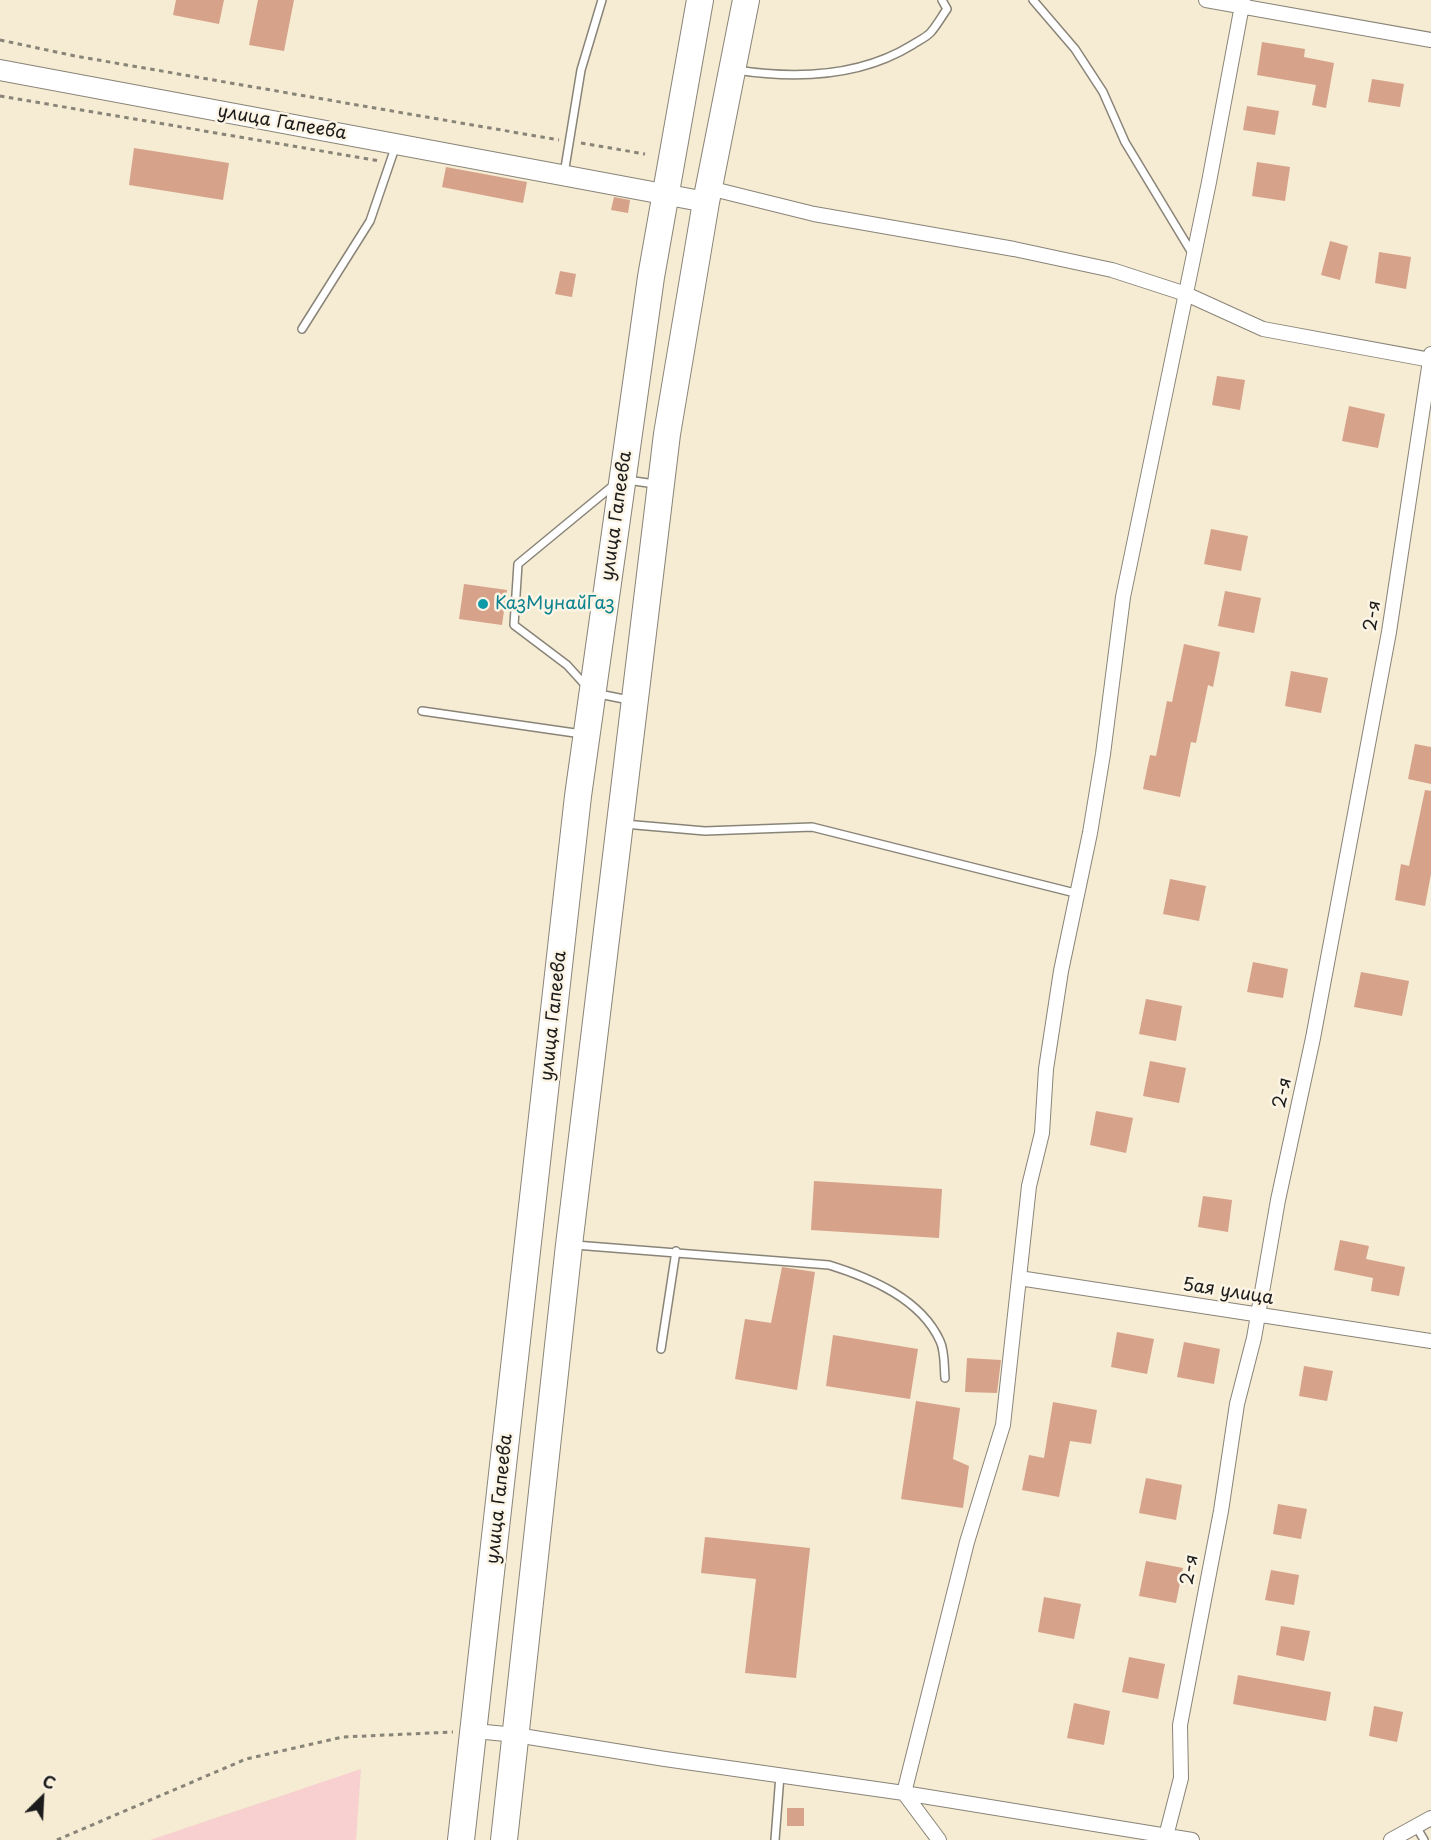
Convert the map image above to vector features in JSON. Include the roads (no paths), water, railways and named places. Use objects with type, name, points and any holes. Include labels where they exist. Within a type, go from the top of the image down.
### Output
[{"type":"highway","name":"улица Гапеева","points":[[461,1840],[587,735],[621,479],[666,195],[700,0]]},
{"type":"highway","points":[[504,1840],[569,1245],[633,700],[661,485],[707,195],[746,0]]},
{"type":"main road","name":"улица Гапеева","points":[[0,70],[564,174],[666,195],[707,195]]},
{"type":"street","points":[[1206,0],[1243,2],[1431,40]]},
{"type":"street","points":[[904,1793],[967,1542],[1003,1425],[1029,1186],[1042,1133],[1047,1069],[1061,971],[1075,893],[1090,833],[1103,754],[1123,597],[1194,256],[1243,2]]},
{"type":"street","points":[[707,195],[1014,249],[1101,268],[1186,294],[1263,329],[1431,358]]},
{"type":"street","name":"2-я","points":[[1165,1838],[1181,1778],[1180,1725],[1221,1511],[1237,1404],[1258,1314],[1387,643],[1431,358]]},
{"type":"street","name":"5ая улица","points":[[1019,1278],[1431,1341]]},
{"type":"street","points":[[475,1731],[516,1735],[904,1793],[1165,1838],[1192,1840]]},
{"type":"street","points":[[904,1793],[939,1840]]},
{"type":"street","points":[[1391,1840],[1417,1828],[1431,1818]]},
{"type":"lane","points":[[564,174],[581,70],[602,0]]},
{"type":"lane","points":[[732,70],[772,76],[838,72],[863,67],[886,59],[931,33],[947,9],[942,0]]},
{"type":"lane","points":[[1032,0],[1075,50],[1103,92],[1125,142],[1194,256]]},
{"type":"lane","points":[[302,329],[370,221],[397,144]]},
{"type":"lane","points":[[633,700],[593,693],[567,665],[514,625],[518,564],[621,479],[661,485]]},
{"type":"lane","points":[[422,711],[587,735]]},
{"type":"lane","points":[[619,824],[705,831],[812,827],[1075,893]]},
{"type":"lane","points":[[569,1245],[676,1251],[829,1265],[864,1276],[892,1291],[929,1324],[942,1343],[945,1378]]},
{"type":"lane","points":[[661,1349],[676,1251]]},
{"type":"lane","points":[[775,1840],[780,1776]]},
{"type":"lane","points":[[1417,1828],[1424,1840]]},
{"type":"place","name":"КазМунайГаз","points":[[483,604]]}]
